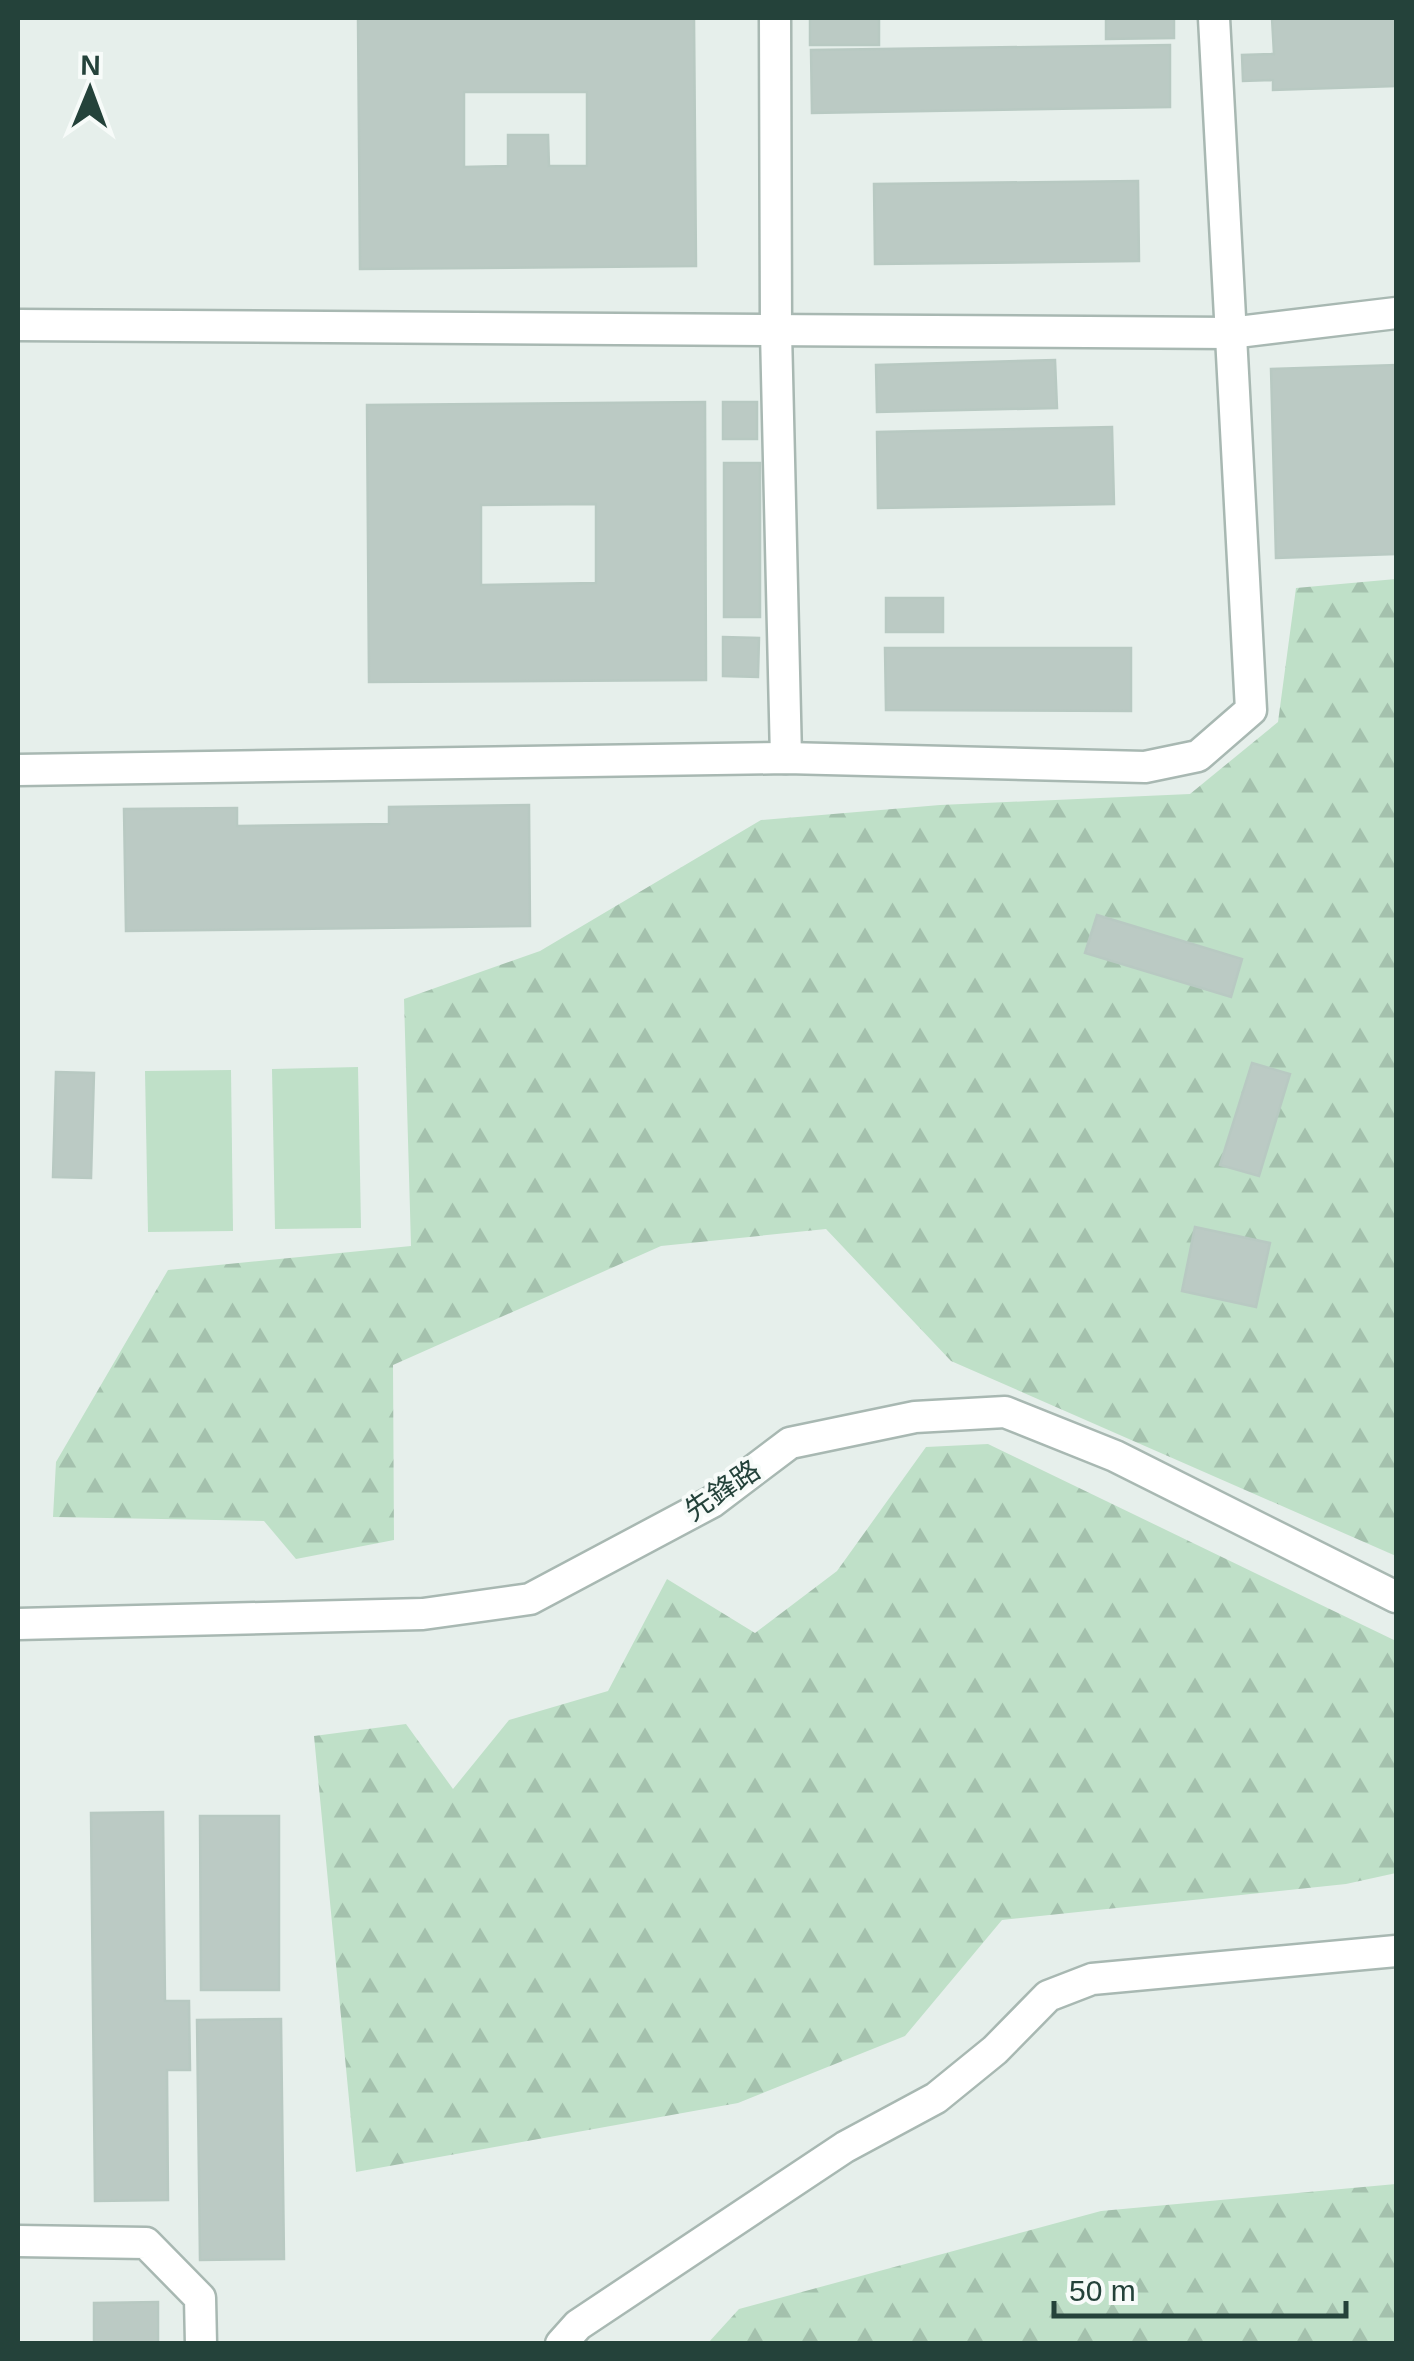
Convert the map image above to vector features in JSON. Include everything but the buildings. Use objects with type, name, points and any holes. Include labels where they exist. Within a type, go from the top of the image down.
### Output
[{"type":"street","points":[[775,18],[776,332],[786,758]]},
{"type":"street","points":[[18,770],[786,758],[1146,767],[1198,756],[1251,710],[1214,18]]},
{"type":"street","points":[[18,325],[1230,333],[1396,313]]},
{"type":"street","name":"先鋒路","points":[[18,1624],[423,1614],[530,1598],[712,1502],[790,1443],[915,1417],[1005,1412],[1115,1456],[1396,1597]]},
{"type":"street","points":[[561,2344],[578,2325],[845,2146],[936,2098],[995,2050],[1048,1996],[1092,1979],[1396,1951]]},
{"type":"street","points":[[18,2241],[146,2244],[200,2298],[202,2344]]},
{"type":"green space","points":[[1396,579],[1396,1556],[951,1361],[826,1229],[661,1246],[393,1365],[394,1540],[296,1559],[264,1521],[53,1517],[56,1462],[168,1270],[411,1246],[404,999],[540,951],[761,820],[940,805],[1190,794],[1278,722],[1296,588]]},
{"type":"green space","points":[[358,1067],[361,1228],[275,1229],[272,1069]]},
{"type":"green space","points":[[231,1070],[233,1231],[148,1232],[145,1071]]},
{"type":"green space","points":[[988,1444],[1396,1641],[1396,1873],[1346,1884],[1002,1920],[905,2036],[738,2103],[356,2172],[314,1736],[406,1724],[453,1789],[509,1720],[608,1691],[667,1579],[755,1633],[837,1571],[926,1447]]},
{"type":"green space","points":[[1396,2184],[1396,2343],[708,2343],[739,2309],[1101,2211]]}]
